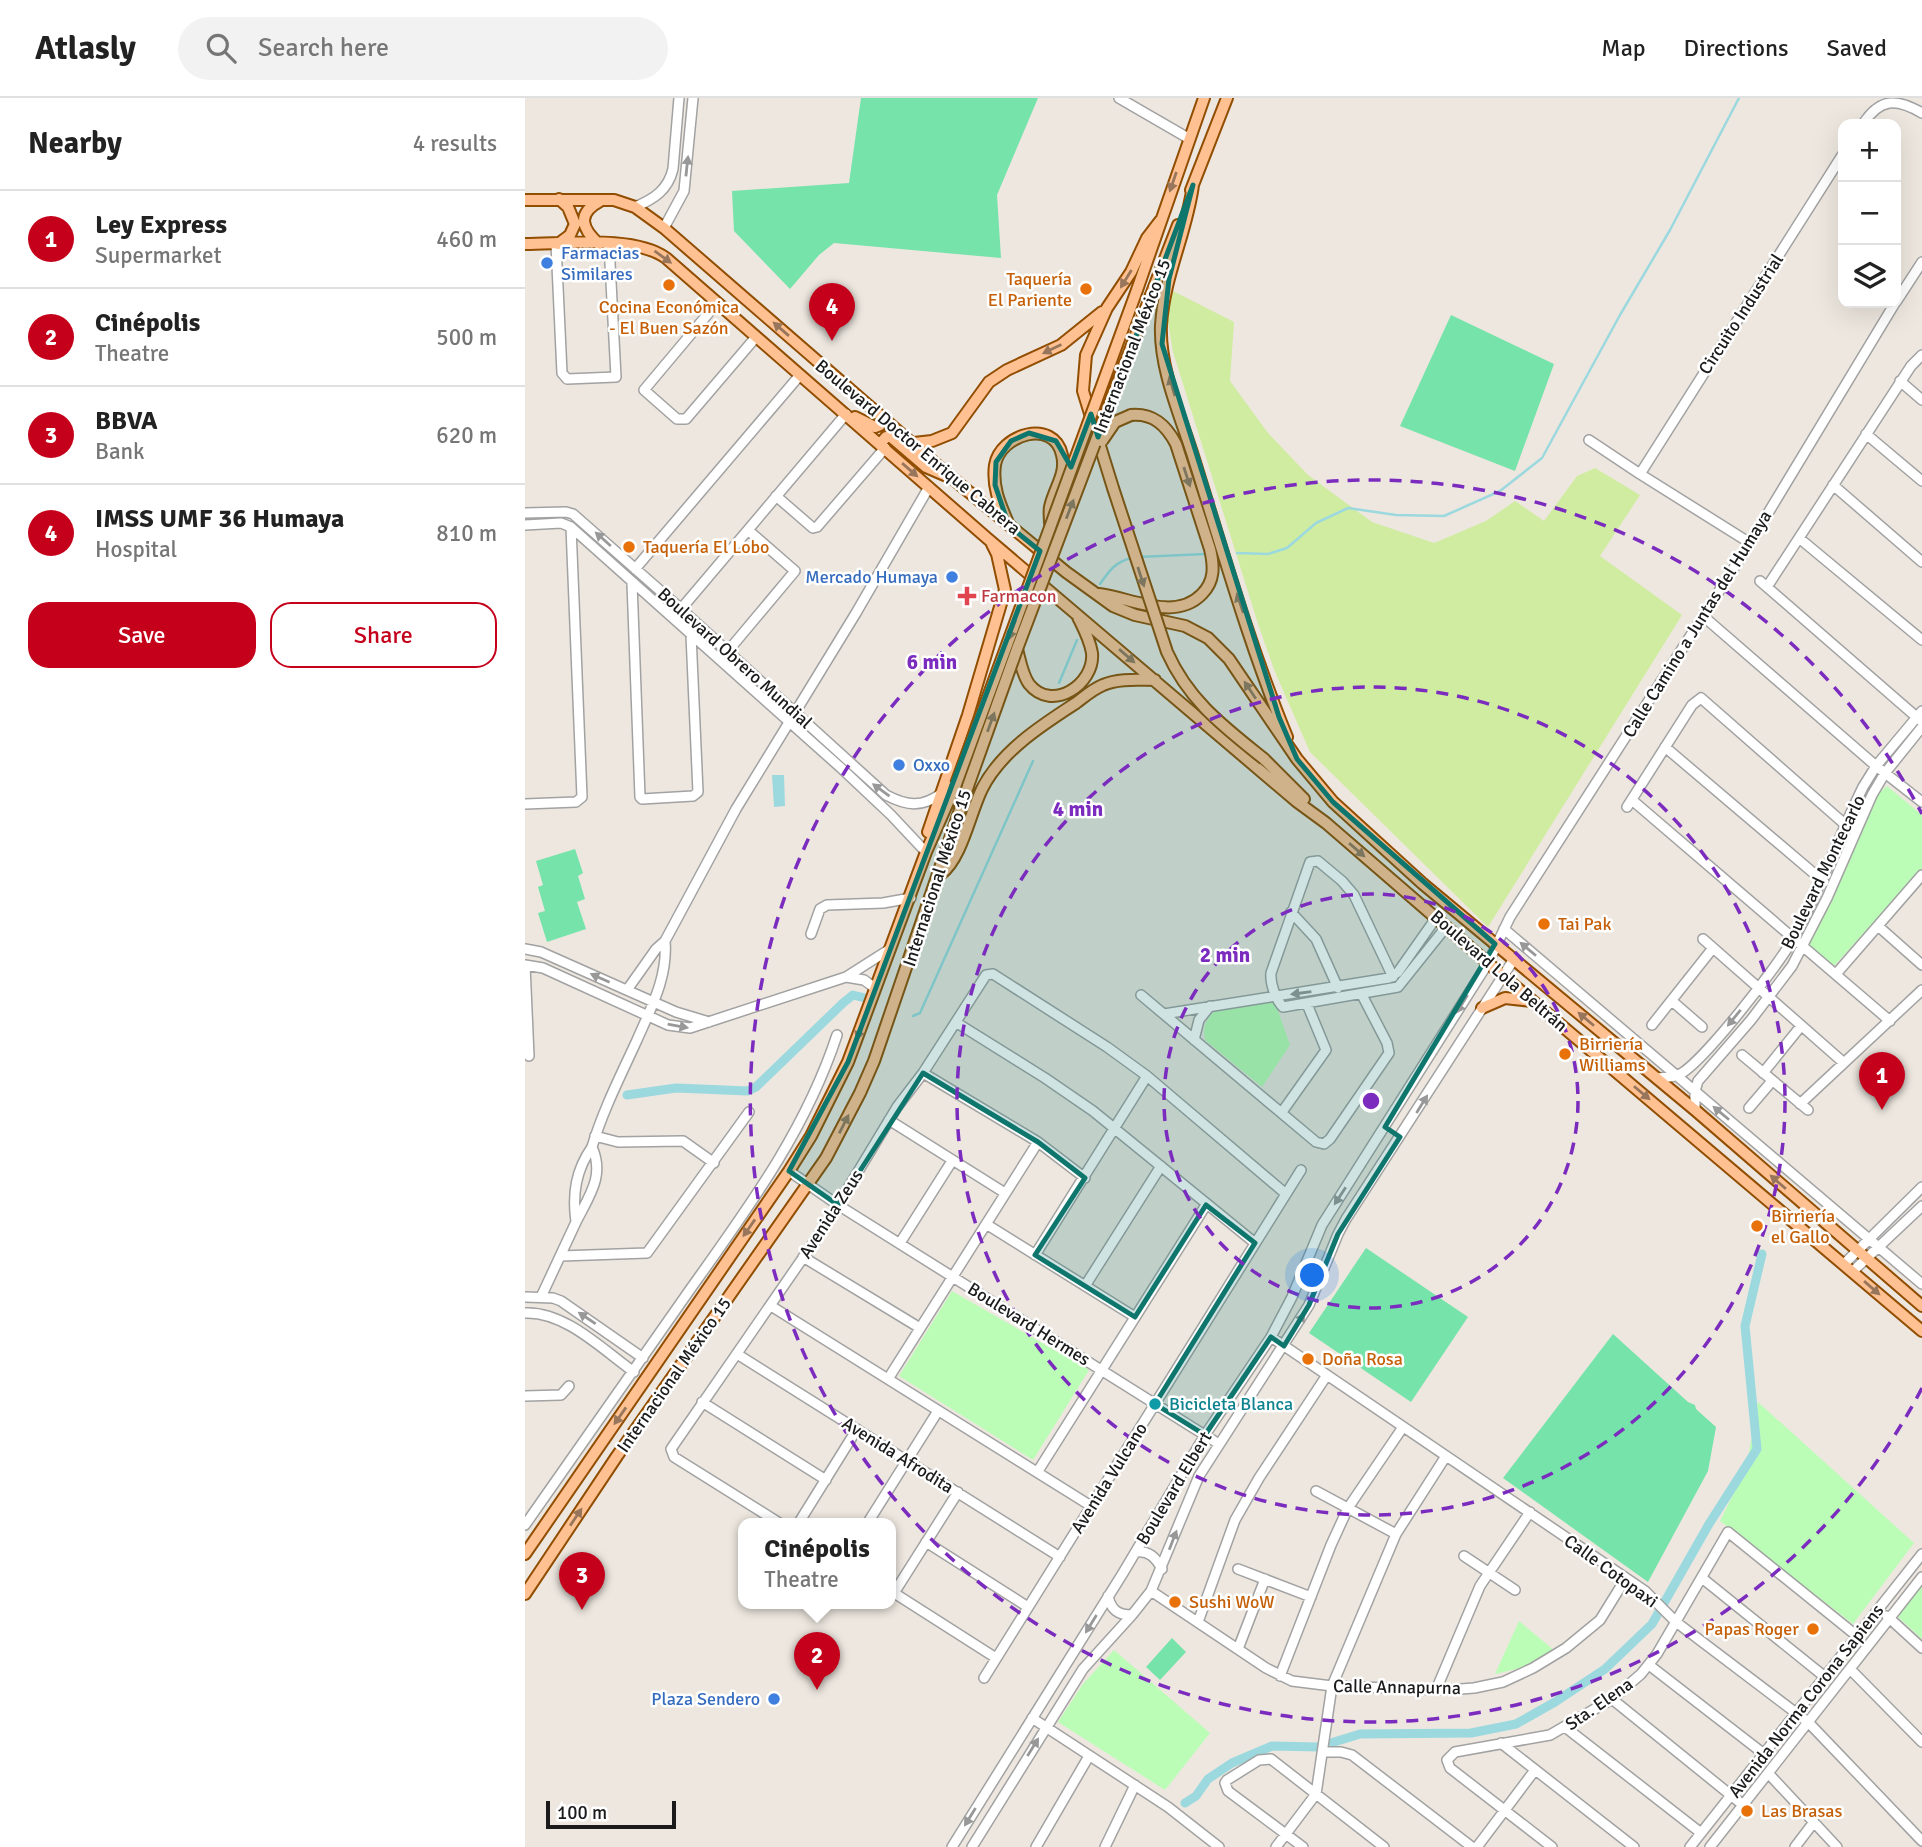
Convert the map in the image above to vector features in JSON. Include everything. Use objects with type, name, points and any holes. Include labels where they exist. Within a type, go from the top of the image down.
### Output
[{"type":"main road","name":"Internacional México 15","points":[[525,1594],[617,1456],[826,1158],[865,1082],[938,876],[962,785],[1050,523],[1137,290],[1204,98]]},
{"type":"main road","name":"Internacional México 15","points":[[525,1554],[789,1171],[811,1136],[848,1062],[921,868],[962,785],[1017,649],[1227,98]]},
{"type":"main road","points":[[1193,185],[1191,201],[1168,279],[1161,324],[1163,354],[1226,562],[1279,718],[1297,759]]},
{"type":"main road","points":[[557,244],[570,235],[575,223],[568,207],[559,199]]},
{"type":"main road","name":"Boulevard Doctor Enrique Cabrera","points":[[525,200],[602,199],[635,207],[664,228],[1009,526],[1096,594]]},
{"type":"main road","points":[[602,199],[588,210],[583,223],[587,232],[604,244]]},
{"type":"main road","points":[[1160,221],[1147,238],[1131,272],[1107,308],[1086,355],[1083,391],[1144,585],[1175,671],[1187,690],[1221,725],[1264,760],[1326,823]]},
{"type":"main road","name":"Boulevard Doctor Enrique Cabrera","points":[[525,244],[638,245],[657,251],[1075,612]]},
{"type":"main road","points":[[688,277],[701,261]]},
{"type":"main road","points":[[914,443],[932,441],[952,432],[989,382],[1007,370],[1061,345],[1107,308]]},
{"type":"main road","points":[[1086,467],[1115,422],[1131,415],[1147,416],[1161,423],[1169,430],[1176,444],[1213,561],[1212,580],[1208,588],[1197,600],[1183,607],[1162,607],[1096,594]]},
{"type":"main road","points":[[847,416],[859,418],[875,427],[880,425],[883,417]]},
{"type":"main road","points":[[1009,526],[995,485],[996,462],[1011,441],[1029,433],[1047,436],[1056,441],[1062,452],[1064,469],[1050,507],[1050,523]]},
{"type":"main road","points":[[883,446],[886,437],[891,437],[926,467],[952,478]]},
{"type":"main road","points":[[921,868],[919,861],[922,848],[942,793],[1005,590],[997,554],[989,539]]},
{"type":"main road","name":"Boulevard Lola Beltrán","points":[[1096,594],[1113,606],[1135,615],[1185,626],[1208,638],[1229,659],[1297,759],[1333,802],[1423,884],[1695,1110],[1922,1307]]},
{"type":"main road","points":[[1017,649],[1021,668],[1028,683],[1035,690],[1046,695],[1065,694],[1079,686],[1089,673],[1092,655],[1088,635],[1075,612]]},
{"type":"main road","name":"Boulevard Lola Beltrán","points":[[1075,612],[1922,1331]]},
{"type":"main road","points":[[938,876],[952,861],[982,789],[992,772],[1006,757],[1052,718],[1102,685],[1120,680],[1155,680]]},
{"type":"main road","points":[[1482,1008],[1505,998],[1534,1001]]},
{"type":"street","points":[[635,207],[650,201],[670,181],[678,98]]},
{"type":"street","points":[[664,228],[684,191],[693,98]]},
{"type":"street","points":[[1119,98],[1188,138]]},
{"type":"street","points":[[1867,119],[1878,106],[1889,102],[1902,103],[1922,113]]},
{"type":"street","name":"Circuito Industrial","points":[[1640,474],[1838,163]]},
{"type":"street","points":[[557,244],[564,377],[567,379],[616,377],[604,244]]},
{"type":"street","name":"Calle Camino a Juntas del Humaya","points":[[1901,294],[1922,262]]},
{"type":"street","points":[[717,303],[644,390],[677,419],[686,419],[756,337]]},
{"type":"street","name":"Calle Camino a Juntas del Humaya","points":[[1495,944],[1750,543],[1892,308]]},
{"type":"street","points":[[1920,716],[1763,584],[1799,538],[1910,366],[1922,355]]},
{"type":"street","points":[[635,569],[800,375]]},
{"type":"street","points":[[1900,382],[1922,400]]},
{"type":"street","points":[[681,609],[847,416]]},
{"type":"street","points":[[1866,434],[1922,481]]},
{"type":"street","points":[[1589,440],[1750,543]]},
{"type":"street","points":[[773,500],[817,527],[883,446]]},
{"type":"street","points":[[1833,485],[1922,562]]},
{"type":"street","points":[[627,990],[656,950],[666,941],[736,809],[856,613],[929,487]]},
{"type":"street","name":"Boulevard Obrero Mundial","points":[[525,513],[573,514],[886,795],[913,805],[927,803],[942,793]]},
{"type":"street","points":[[525,525],[561,523],[571,527],[582,797],[576,802],[525,804]]},
{"type":"street","name":"Boulevard Obrero Mundial","points":[[571,527],[789,721],[891,815],[922,848]]},
{"type":"street","points":[[728,651],[795,571],[749,531]]},
{"type":"street","points":[[1799,538],[1922,640]]},
{"type":"street","points":[[632,583],[641,799],[693,796],[698,792],[691,635]]},
{"type":"street","points":[[653,602],[662,592]]},
{"type":"street","points":[[1703,616],[1876,766],[1922,802]]},
{"type":"street","points":[[1855,832],[1702,698],[1695,701],[1629,804],[1804,946],[1890,1021]]},
{"type":"street","name":"Boulevard Montecarlo","points":[[1677,1076],[1704,1052],[1758,988],[1794,939],[1845,824],[1876,766],[1920,716]]},
{"type":"street","name":"Boulevard Montecarlo","points":[[1695,1091],[1702,1074],[1768,997],[1804,946],[1872,795],[1885,773],[1922,727]]},
{"type":"street","points":[[1665,747],[1831,887]]},
{"type":"street","points":[[1393,976],[1354,895],[1318,861],[1314,860],[1307,865],[1271,973],[1271,983],[1281,1006],[1307,1004],[1398,987],[1446,926]]},
{"type":"street","points":[[1836,974],[1921,879]]},
{"type":"street","points":[[811,934],[820,909],[827,905],[883,903],[911,898]]},
{"type":"street","points":[[1291,912],[1316,939],[1338,988]]},
{"type":"street","points":[[1164,1014],[1338,988],[1393,976],[1436,918]]},
{"type":"street","points":[[1878,926],[1922,965]]},
{"type":"street","points":[[1504,929],[1922,1283]]},
{"type":"street","points":[[1703,939],[1845,1063]]},
{"type":"street","points":[[576,1222],[574,1200],[577,1175],[592,1147],[654,1002],[667,958],[666,941]]},
{"type":"street","name":"Boulevard Elbert","points":[[952,1847],[1136,1552],[1205,1435],[1271,1337],[1292,1297],[1322,1226],[1488,963],[1495,944]]},
{"type":"street","points":[[529,1056],[525,965],[543,968],[647,1016],[690,1028],[846,977],[892,948]]},
{"type":"street","points":[[1652,1025],[1713,948]]},
{"type":"street","points":[[525,949],[541,952],[675,1012],[709,1022]]},
{"type":"street","name":"Boulevard Elbert","points":[[974,1846],[1083,1669],[1151,1591],[1199,1476],[1309,1305],[1338,1234],[1514,959]]},
{"type":"street","name":"Avenida Zeus","points":[[771,1518],[674,1457],[672,1446],[771,1306],[838,1205],[889,1121],[957,1023],[983,977],[993,974],[1147,1076]]},
{"type":"street","points":[[846,977],[864,980],[875,988]]},
{"type":"street","points":[[1742,1055],[1804,1107],[1845,1063],[1922,990]]},
{"type":"street","points":[[1141,995],[1316,1142],[1324,1144],[1389,1054],[1387,1043],[1362,995]]},
{"type":"street","points":[[1671,1001],[1702,1027]]},
{"type":"street","points":[[1282,1112],[1326,1050],[1307,1004]]},
{"type":"street","points":[[1194,1040],[1199,1020],[1210,1006]]},
{"type":"street","points":[[957,1023],[1045,1078],[1115,1129],[1255,1244]]},
{"type":"street","points":[[1763,1073],[1801,1026]]},
{"type":"street","points":[[525,1525],[767,1179],[813,1098],[837,1035]]},
{"type":"street","points":[[1704,1052],[1716,1059]]},
{"type":"street","points":[[923,1073],[1038,1142],[1085,1178]]},
{"type":"street","points":[[1035,1255],[1147,1076],[1286,1194]]},
{"type":"street","points":[[1657,1078],[1677,1076]]},
{"type":"street","points":[[1749,1108],[1772,1081]]},
{"type":"street","points":[[1695,1091],[1695,1110]]},
{"type":"street","points":[[561,1256],[647,1253],[749,1112]]},
{"type":"street","points":[[889,1121],[1005,1194]]},
{"type":"street","points":[[1385,1127],[1400,1137]]},
{"type":"street","points":[[595,1136],[618,1142],[683,1141],[714,1163]]},
{"type":"street","points":[[888,1379],[1038,1142]]},
{"type":"street","points":[[541,1297],[593,1190],[597,1177],[596,1155],[592,1147]]},
{"type":"street","points":[[900,1243],[952,1161]]},
{"type":"street","points":[[1085,1286],[1161,1166]]},
{"type":"street","name":"Avenida Vulcano","points":[[984,1678],[1301,1170]]},
{"type":"street","name":"Boulevard Hermes","points":[[789,1171],[838,1205],[1219,1444]]},
{"type":"street","points":[[1862,1255],[1869,1239],[1922,1187]]},
{"type":"street","points":[[1038,1471],[1206,1205]]},
{"type":"street","points":[[1848,1268],[1862,1255],[1878,1247],[1922,1206]]},
{"type":"street","points":[[986,1224],[1135,1317]]},
{"type":"street","points":[[803,1257],[920,1328]]},
{"type":"street","points":[[525,1297],[561,1301],[643,1358]]},
{"type":"street","points":[[771,1306],[1091,1506]]},
{"type":"street","points":[[525,1313],[554,1316],[634,1372]]},
{"type":"street","name":"Calle Cotopaxi","points":[[1271,1337],[1645,1591],[1676,1622],[1808,1722],[1922,1841]]},
{"type":"street","name":"Avenida Afrodita","points":[[737,1354],[1060,1557]]},
{"type":"street","points":[[1198,1622],[1235,1520],[1259,1478],[1327,1375]]},
{"type":"street","points":[[525,1396],[563,1393],[569,1386]]},
{"type":"street","points":[[702,1402],[826,1480]]},
{"type":"street","points":[[871,1518],[938,1411]]},
{"type":"street","points":[[1280,1676],[1348,1508],[1403,1427]]},
{"type":"street","points":[[802,1518],[857,1429]]},
{"type":"street","points":[[1276,1847],[1316,1794],[1332,1686],[1396,1534],[1446,1456]]},
{"type":"street","points":[[1316,1491],[1396,1534]]},
{"type":"street","points":[[896,1586],[958,1492]]},
{"type":"street","points":[[1436,1690],[1480,1586],[1529,1513]]},
{"type":"street","name":"Sta. Elena","points":[[1505,1810],[1450,1768],[1447,1760],[1451,1754],[1551,1735],[1612,1699],[1649,1665],[1728,1532],[1857,1636]]},
{"type":"street","points":[[926,1542],[1028,1607]]},
{"type":"street","points":[[1136,1552],[1142,1551],[1151,1555],[1162,1569]]},
{"type":"street","points":[[1464,1556],[1515,1590]]},
{"type":"street","name":"Avenida Norma Corona Sapiens","points":[[1690,1847],[1920,1560]]},
{"type":"street","points":[[1238,1569],[1311,1597]]},
{"type":"street","name":"Avenida Norma Corona Sapiens","points":[[1710,1847],[1922,1577]]},
{"type":"street","name":"Calle Annapurna","points":[[1151,1591],[1280,1676],[1302,1683],[1332,1686],[1436,1690],[1488,1686],[1517,1677],[1533,1668],[1566,1648],[1600,1620],[1626,1578]]},
{"type":"street","points":[[1702,1578],[1825,1677]]},
{"type":"street","points":[[1238,1649],[1265,1579]]},
{"type":"street","points":[[896,1595],[996,1658]]},
{"type":"street","points":[[1108,1596],[1116,1612],[1132,1615]]},
{"type":"street","points":[[1879,1608],[1922,1648]]},
{"type":"street","points":[[1649,1665],[1764,1754]]},
{"type":"street","points":[[1850,1669],[1922,1742]]},
{"type":"street","points":[[1612,1699],[1743,1805]]},
{"type":"street","points":[[1032,1718],[1168,1807],[1219,1847]]},
{"type":"street","points":[[1565,1727],[1701,1833]]},
{"type":"street","points":[[1501,1743],[1634,1847]]},
{"type":"street","points":[[1323,1752],[1352,1755],[1474,1847],[1535,1770]]},
{"type":"street","points":[[1036,1847],[1089,1756]]},
{"type":"street","points":[[1303,1847],[1229,1791],[1227,1780],[1259,1760],[1271,1759],[1384,1847]]},
{"type":"street","points":[[1768,1773],[1837,1847]]},
{"type":"street","points":[[1105,1847],[1135,1786]]},
{"type":"street","points":[[1505,1810],[1552,1847]]},
{"type":"street","points":[[1795,1847],[1814,1822]]},
{"type":"highlighted area","points":[[1193,185],[1169,279],[1162,344],[1279,717],[1297,759],[1333,802],[1495,944],[1385,1127],[1400,1137],[1338,1234],[1309,1305],[1284,1346],[1271,1337],[1205,1435],[1155,1404],[1255,1243],[1206,1205],[1135,1317],[1035,1255],[1085,1178],[1038,1142],[923,1073],[838,1205],[789,1171],[848,1062],[1040,551],[1009,526],[995,485],[996,462],[1011,441],[1029,433],[1056,441],[1071,467],[1091,414],[1098,437]]},
{"type":"green space","points":[[861,98],[1038,98],[997,195],[1001,258],[834,243],[819,255],[790,289],[734,231],[732,191],[849,183]]},
{"type":"green space","points":[[1173,291],[1234,322],[1230,381],[1268,433],[1308,475],[1372,522],[1434,543],[1486,521],[1515,501],[1544,521],[1577,476],[1595,468],[1640,495],[1600,556],[1682,615],[1488,927],[1310,752],[1275,672],[1259,627],[1173,352],[1167,316]]},
{"type":"green space","points":[[1451,315],[1554,364],[1515,471],[1400,426]]},
{"type":"green space","points":[[1887,786],[1922,815],[1922,869],[1833,967],[1809,944],[1879,793]]},
{"type":"green space","points":[[575,849],[583,873],[578,876],[585,899],[577,902],[586,929],[547,942],[538,913],[545,911],[538,887],[543,885],[536,861]]},
{"type":"green space","points":[[1274,999],[1290,1045],[1262,1087],[1206,1041],[1204,1029],[1214,1011]]},
{"type":"green space","points":[[1366,1248],[1468,1317],[1411,1402],[1309,1333]]},
{"type":"green space","points":[[952,1291],[1089,1370],[1033,1460],[899,1376]]},
{"type":"green space","points":[[1613,1334],[1688,1402],[1695,1405],[1716,1427],[1708,1471],[1648,1582],[1503,1478]]},
{"type":"green space","points":[[1758,1402],[1914,1543],[1853,1624],[1720,1521],[1746,1469]]},
{"type":"green space","points":[[1922,1585],[1922,1639],[1897,1616]]},
{"type":"green space","points":[[1519,1621],[1555,1651],[1525,1667],[1495,1674]]},
{"type":"green space","points":[[1172,1638],[1186,1652],[1160,1680],[1146,1667]]},
{"type":"green space","points":[[1114,1650],[1210,1733],[1165,1790],[1058,1722],[1083,1684]]},
{"type":"water","points":[[772,775],[784,775],[785,806],[774,807]]},
{"type":"waterway","points":[[1237,553],[1268,554],[1287,548],[1316,523],[1348,508],[1396,515],[1444,516],[1500,491],[1542,458],[1670,230],[1739,98]]},
{"type":"waterway","points":[[1138,557],[1205,554]]},
{"type":"waterway","points":[[1100,584],[1117,564],[1132,558]]},
{"type":"waterway","points":[[1059,683],[1077,640]]},
{"type":"waterway","points":[[913,1016],[920,1013],[1033,761]]},
{"type":"waterway","points":[[627,1095],[676,1088],[748,1091],[756,1087],[853,995],[869,999]]},
{"type":"waterway","points":[[1185,1803],[1196,1796],[1208,1779],[1232,1763],[1272,1746],[1318,1747],[1360,1734],[1471,1733],[1516,1724],[1605,1669],[1652,1624],[1709,1524],[1757,1449],[1745,1326],[1762,1254]]},
{"type":"place","name":"Farmacias Similares","points":[[547,263]]},
{"type":"place","name":"Cocina Económica - El Buen Sazón","points":[[669,285]]},
{"type":"place","name":"Taquería El Pariente","points":[[1086,289]]},
{"type":"place","name":"IMSS UMF 36 Humaya","points":[[832,341]]},
{"type":"place","name":"Taquería El Lobo","points":[[629,547]]},
{"type":"place","name":"Mercado Humaya","points":[[952,577]]},
{"type":"place","name":"Farmacon","points":[[967,596]]},
{"type":"place","name":"Oxxo","points":[[899,765]]},
{"type":"place","name":"Tai Pak","points":[[1544,924]]},
{"type":"place","name":"Birriería Williams","points":[[1565,1054]]},
{"type":"place","name":"Ley Express","points":[[1882,1110]]},
{"type":"place","name":"Birriería el Gallo","points":[[1757,1226]]},
{"type":"place","name":"Doña Rosa","points":[[1308,1359]]},
{"type":"place","name":"Bicicleta Blanca","points":[[1155,1404]]},
{"type":"place","name":"Sushi WoW","points":[[1175,1602]]},
{"type":"place","name":"BBVA","points":[[582,1610]]},
{"type":"place","name":"Papas Roger","points":[[1813,1629]]},
{"type":"place","name":"Cinépolis","points":[[817,1690]]},
{"type":"place","name":"Plaza Sendero","points":[[774,1699]]},
{"type":"place","name":"Las Brasas","points":[[1747,1811]]}]
